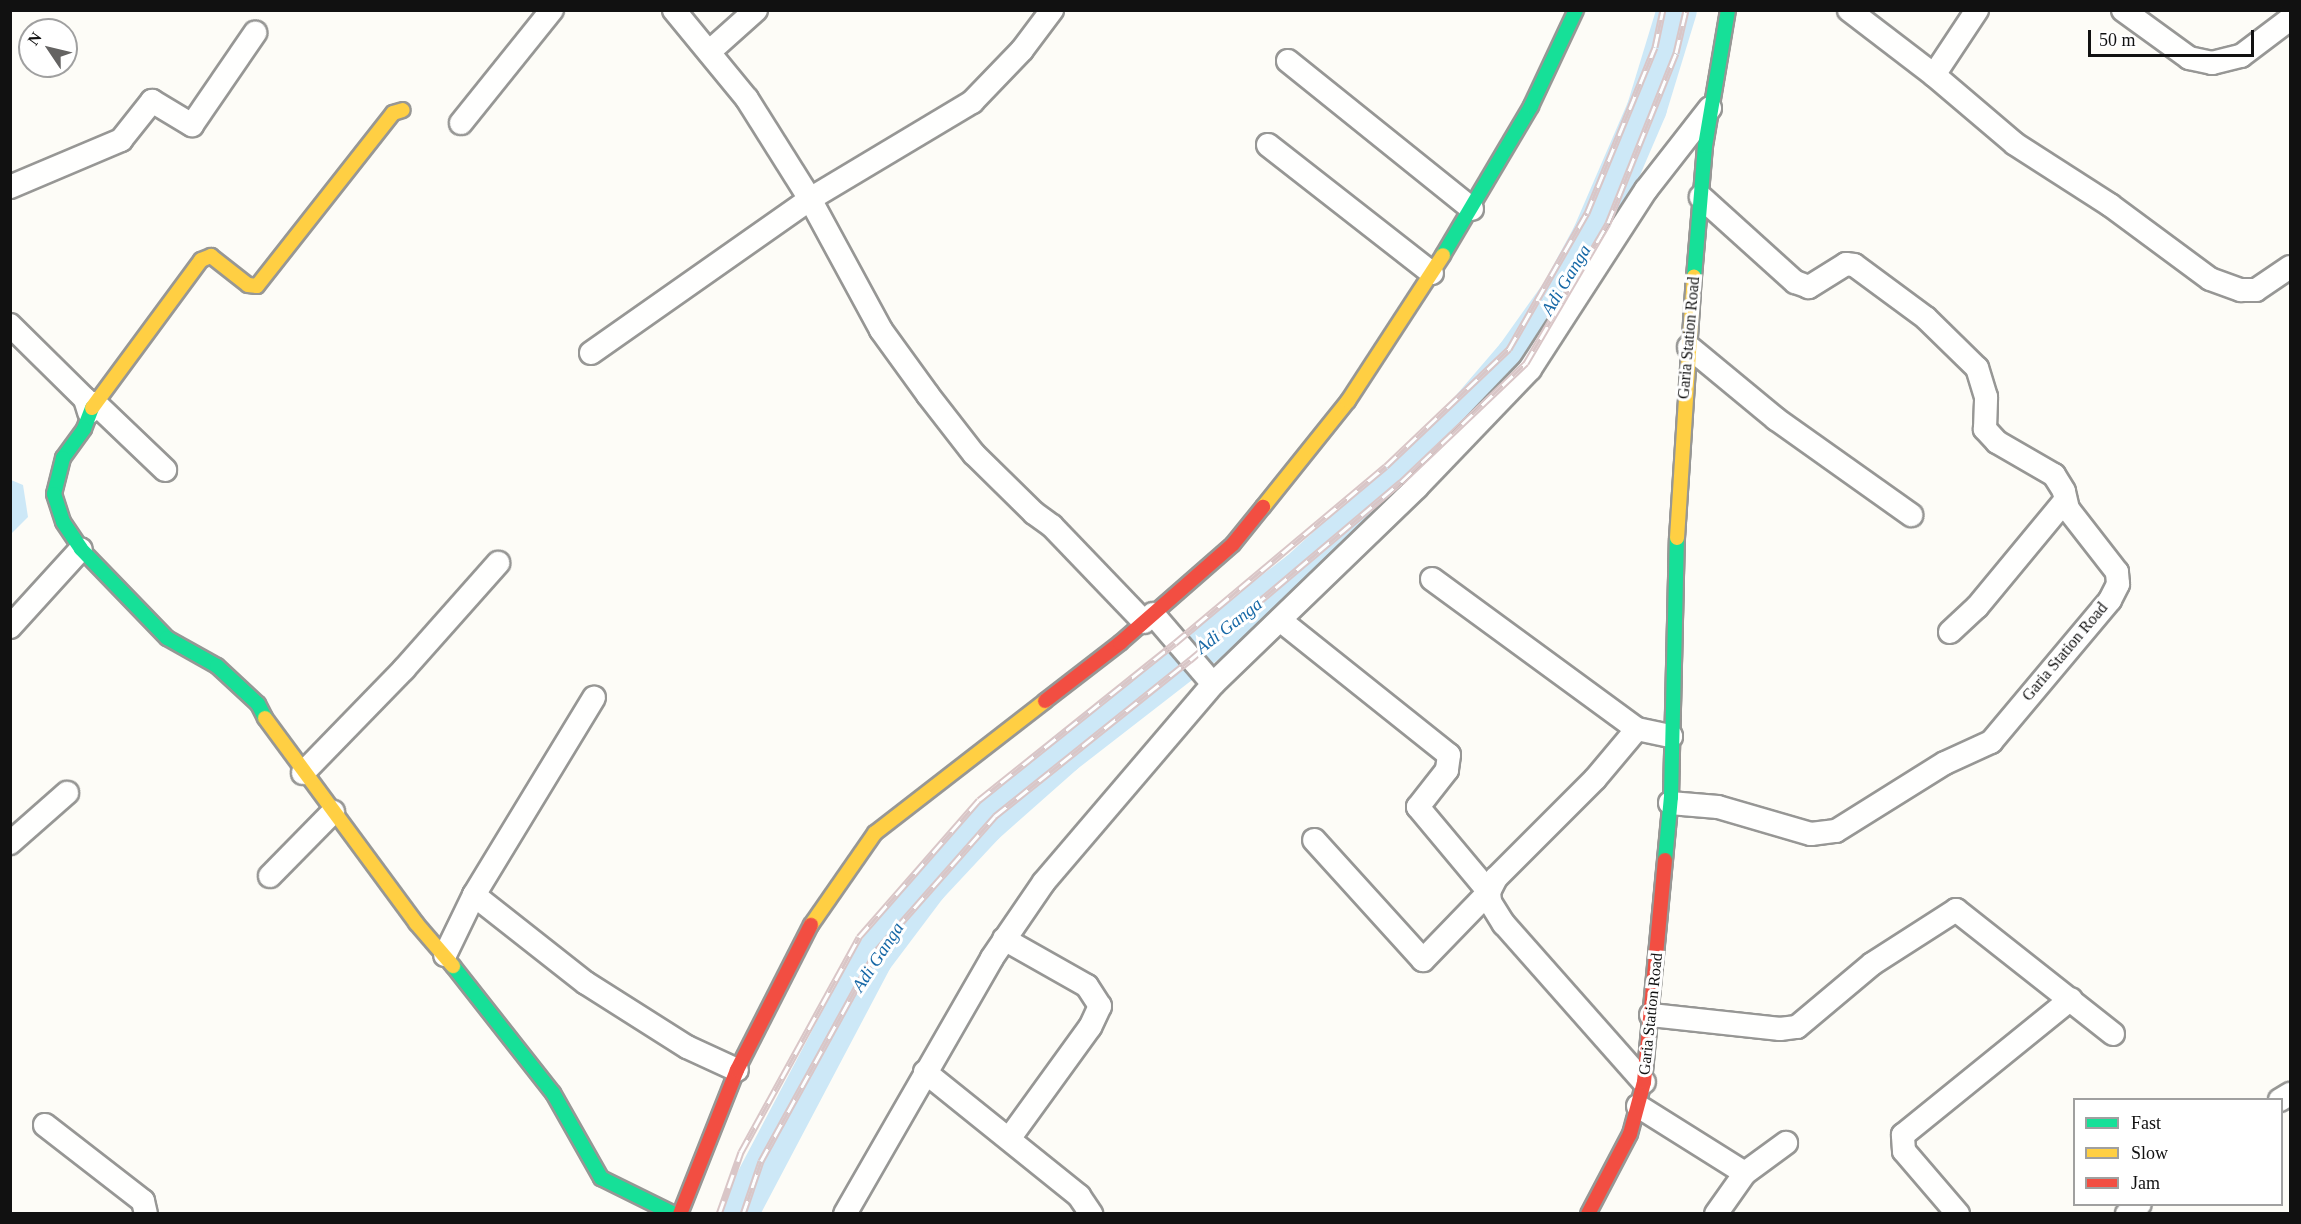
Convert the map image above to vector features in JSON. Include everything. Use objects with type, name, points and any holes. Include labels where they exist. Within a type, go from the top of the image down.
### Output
[{"type":"street","points":[[461,123],[552,10]]},
{"type":"street","points":[[674,10],[747,99],[810,199],[881,330],[941,412],[983,462],[1034,513],[1052,526],[1148,618],[1213,684]]},
{"type":"street","points":[[709,52],[756,10]]},
{"type":"street","points":[[591,353],[810,199],[972,102],[1022,50],[1052,10]]},
{"type":"street","points":[[680,1214],[737,1070],[805,935],[875,834],[1148,618],[1233,544],[1348,401],[1432,273],[1531,106],[1576,10]]},
{"type":"street","name":"Garia Station Road","points":[[1588,1214],[1630,1134],[1644,1082],[1670,802],[1680,454],[1701,197],[1728,10]]},
{"type":"street","points":[[1849,10],[1934,75],[2015,144],[2110,205],[2210,279],[2241,290],[2256,290],[2290,267]]},
{"type":"street","points":[[1934,75],[1977,10]]},
{"type":"street","points":[[2123,10],[2189,58],[2212,63],[2241,56],[2290,20]]},
{"type":"street","points":[[10,187],[121,140],[152,101],[192,125],[255,33]]},
{"type":"street","points":[[1288,61],[1472,209]]},
{"type":"street","points":[[845,1214],[925,1072],[1004,939],[1044,882],[1213,684],[1417,487],[1530,369],[1646,190],[1713,105]]},
{"type":"street","points":[[403,110],[393,113],[257,286],[248,285],[211,256],[201,260],[92,407],[84,429],[63,458],[54,494],[63,522],[81,549],[167,638],[217,666],[258,704],[271,729],[416,923],[445,955],[553,1093],[601,1178],[674,1214]]},
{"type":"street","points":[[1268,145],[1432,273]]},
{"type":"street","name":"Garia Station Road","points":[[1670,802],[1718,807],[1811,834],[1836,831],[1944,764],[1991,742],[2110,600],[2118,584],[2117,572],[2064,502],[2064,491],[2054,475],[1998,442],[1985,429],[1985,389],[1977,368],[1926,318],[1854,265],[1846,264],[1809,287],[1795,282],[1701,197]]},
{"type":"street","points":[[10,325],[92,407],[165,470]]},
{"type":"street","points":[[1689,347],[1776,419],[1911,515]]},
{"type":"street","points":[[1950,633],[1977,607],[2064,502]]},
{"type":"street","points":[[10,627],[81,549]]},
{"type":"street","points":[[303,772],[404,669],[498,563]]},
{"type":"street","points":[[1432,579],[1637,729],[1671,736]]},
{"type":"street","points":[[1280,620],[1449,755],[1447,770],[1418,807],[1490,892],[1491,902],[1504,924],[1644,1082]]},
{"type":"street","points":[[445,955],[474,895],[594,698]]},
{"type":"street","points":[[1314,840],[1423,960],[1490,892],[1496,878],[1595,779],[1637,729]]},
{"type":"street","points":[[10,843],[67,793]]},
{"type":"street","points":[[270,876],[333,812]]},
{"type":"street","points":[[474,895],[586,983],[687,1047],[737,1070]]},
{"type":"street","points":[[1651,1015],[1780,1029],[1797,1027],[1872,964],[1956,910],[2113,1034]]},
{"type":"street","points":[[1004,939],[1087,986],[1100,1006],[1090,1027],[1009,1139]]},
{"type":"street","points":[[1958,1214],[1904,1151],[1903,1134],[2071,999]]},
{"type":"street","points":[[925,1072],[1079,1196],[1091,1214]]},
{"type":"street","points":[[1638,1106],[1745,1173]]},
{"type":"street","points":[[45,1125],[143,1202],[146,1214]]},
{"type":"street","points":[[1716,1214],[1745,1173],[1786,1143]]},
{"type":"water","points":[[11,480],[23,485],[28,517],[11,534]]},
{"type":"waterway","name":"Adi Ganga","points":[[738,1214],[873,958],[928,885],[985,824],[1064,754],[1299,572],[1444,440],[1516,356],[1561,293],[1592,236],[1647,108],[1677,10]]},
{"type":"railway","points":[[719,1214],[741,1152],[859,937],[979,800],[1175,643],[1386,466],[1509,349],[1587,213],[1655,47],[1663,10]]},
{"type":"railway","points":[[743,1214],[761,1161],[877,950],[995,816],[1190,660],[1401,482],[1526,363],[1608,223],[1676,53],[1686,10]]},
{"type":"traffic: fast","points":[[1443,255],[1531,106],[1576,10]]},
{"type":"traffic: fast","points":[[1694,277],[1705,146],[1728,10]]},
{"type":"traffic: fast","points":[[92,408],[84,429],[63,458],[54,494],[63,522],[81,549],[167,638],[217,666],[258,704],[265,718]]},
{"type":"traffic: fast","points":[[1665,860],[1671,797],[1677,538]]},
{"type":"traffic: fast","points":[[453,966],[553,1093],[601,1178],[674,1214]]},
{"type":"traffic: slow","points":[[92,408],[201,260],[211,256],[248,285],[257,286],[393,113],[403,110]]},
{"type":"traffic: slow","points":[[1263,507],[1348,401],[1443,255]]},
{"type":"traffic: slow","points":[[1677,538],[1694,277]]},
{"type":"traffic: slow","points":[[811,925],[875,833],[1045,701]]},
{"type":"traffic: slow","points":[[265,718],[416,923],[453,966]]},
{"type":"traffic: jam","points":[[1045,701],[1120,643],[1233,544],[1263,507]]},
{"type":"traffic: jam","points":[[1588,1214],[1630,1134],[1644,1082],[1665,860]]},
{"type":"traffic: jam","points":[[680,1214],[737,1070],[811,925]]}]
